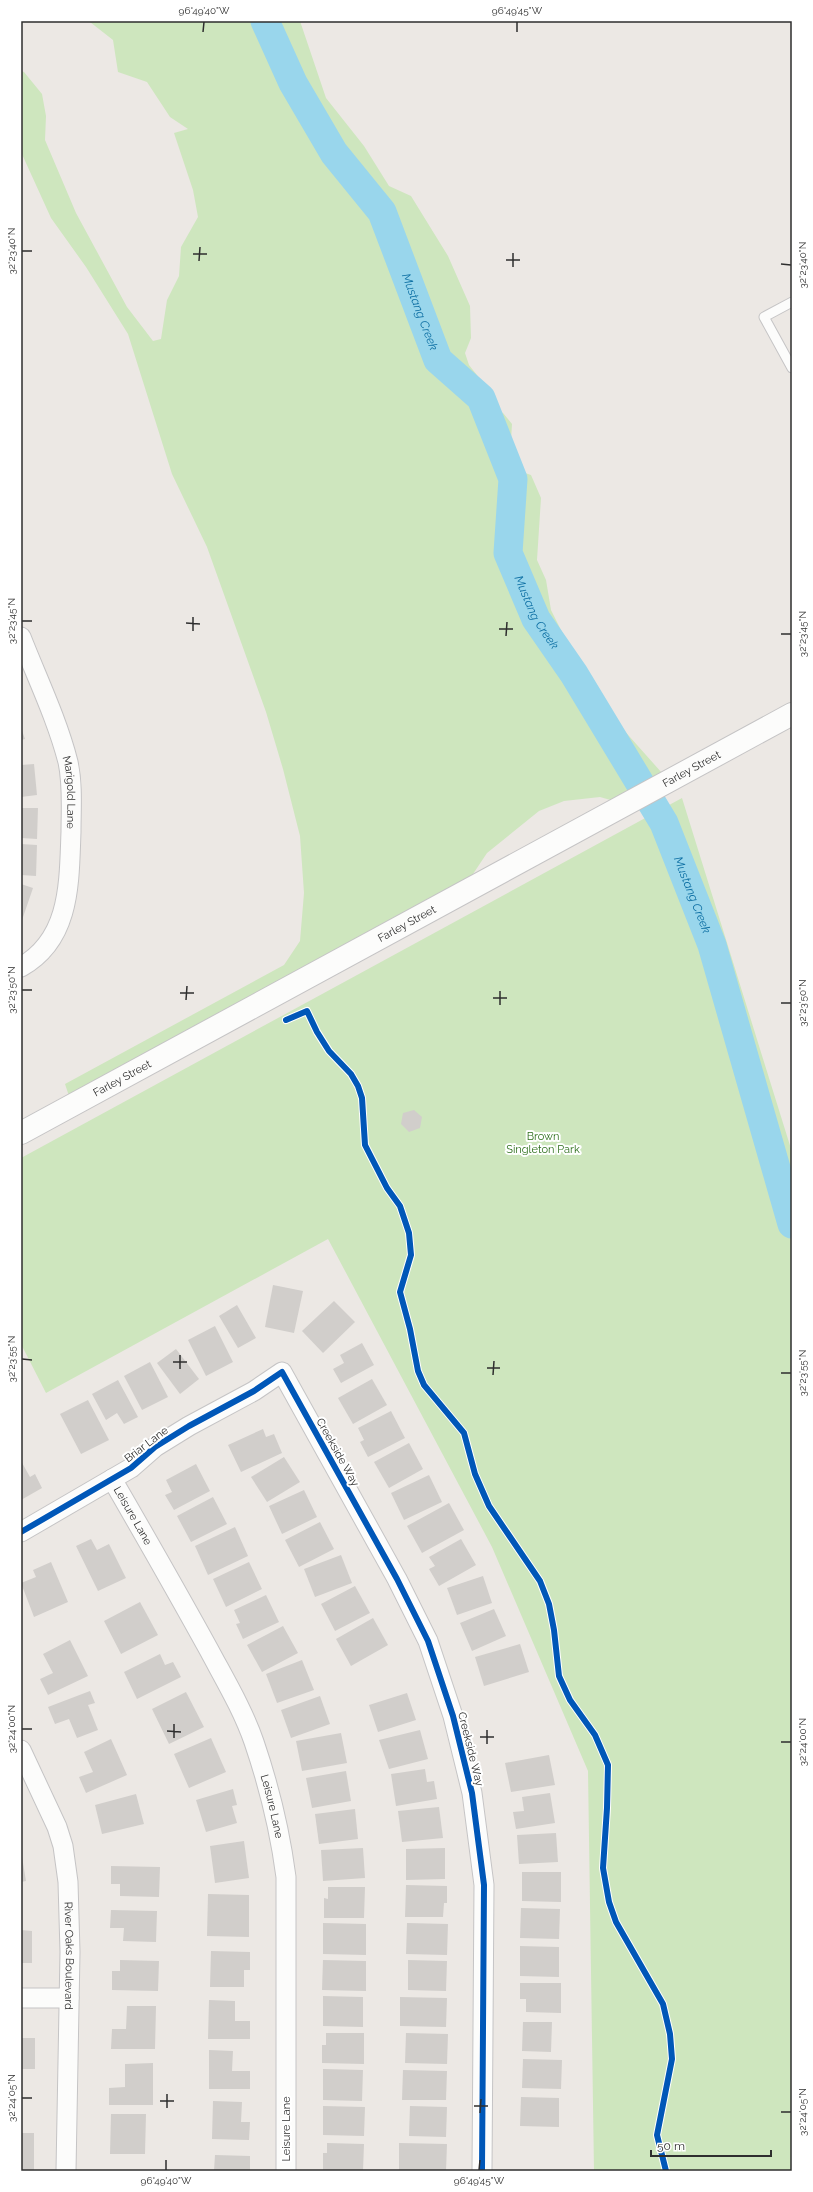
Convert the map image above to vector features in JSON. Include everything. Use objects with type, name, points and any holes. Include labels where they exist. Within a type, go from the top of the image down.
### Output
[{"type":"street","name":"Marigold Lane","points":[[21,637],[60,737],[68,763],[72,792],[69,882],[60,920],[55,934],[44,951],[21,967]]},
{"type":"street","name":"Farley Street","points":[[21,1132],[792,714]]},
{"type":"street","name":"Briar Lane","points":[[21,1532],[131,1468],[155,1447],[182,1430],[254,1391],[282,1372]]},
{"type":"street","name":"Creekside Way","points":[[282,1372],[393,1572],[428,1641],[451,1709],[472,1793],[484,1884],[482,2171]]},
{"type":"street","name":"Leisure Lane","points":[[112,1479],[174,1586],[232,1693],[254,1741],[273,1804],[281,1837],[286,1877],[286,2171]]},
{"type":"street","name":"River Oaks Boulevard","points":[[21,1750],[57,1827],[63,1846],[68,1882],[69,1998],[66,2171]]},
{"type":"street","points":[[21,1998],[69,1998]]},
{"type":"lane","points":[[792,302],[764,317],[792,368]]},
{"type":"green space","points":[[83,21],[300,21],[326,98],[364,146],[389,186],[411,196],[448,256],[470,306],[471,338],[465,353],[469,365],[484,384],[489,406],[503,413],[512,424],[511,440],[497,454],[504,466],[531,475],[541,498],[537,560],[546,580],[551,610],[569,646],[573,682],[613,718],[662,773],[635,784],[614,801],[600,797],[564,801],[539,811],[487,853],[467,883],[69,1096],[65,1084],[284,965],[300,941],[304,893],[300,836],[283,769],[266,712],[207,547],[172,474],[128,334],[86,267],[51,218],[21,152],[21,71],[24,72],[42,94],[46,116],[45,140],[76,213],[127,307],[153,341],[161,339],[167,300],[179,276],[181,247],[198,217],[193,190],[174,133],[188,129],[170,117],[147,82],[118,72],[113,40],[90,22]]},
{"type":"green space","name":"Brown Singleton Park","points":[[682,798],[792,1152],[792,2171],[594,2171],[588,1771],[492,1547],[328,1239],[46,1393],[21,1344],[21,1158]]},
{"type":"building","points":[[21,728],[25,739],[21,740]]},
{"type":"building","points":[[34,764],[37,795],[21,797],[21,765]]},
{"type":"building","points":[[21,808],[38,808],[37,839],[21,838]]},
{"type":"building","points":[[21,844],[37,845],[36,876],[21,875]]},
{"type":"building","points":[[21,884],[33,888],[21,923]]},
{"type":"building","points":[[414,1110],[422,1117],[420,1128],[409,1132],[401,1124],[403,1113]]},
{"type":"building","points":[[273,1285],[303,1291],[294,1333],[265,1327]]},
{"type":"building","points":[[334,1301],[355,1322],[323,1353],[302,1331]]},
{"type":"building","points":[[237,1305],[256,1338],[238,1348],[219,1316]]},
{"type":"building","points":[[215,1326],[233,1362],[206,1376],[188,1340]]},
{"type":"building","points":[[362,1343],[374,1365],[341,1383],[333,1369],[344,1363],[340,1355]]},
{"type":"building","points":[[176,1349],[199,1379],[180,1394],[157,1363]]},
{"type":"building","points":[[150,1362],[168,1397],[142,1410],[124,1376]]},
{"type":"building","points":[[372,1379],[387,1405],[353,1424],[338,1398]]},
{"type":"building","points":[[118,1380],[138,1417],[124,1424],[117,1413],[106,1420],[92,1394]]},
{"type":"building","points":[[88,1400],[109,1440],[81,1454],[60,1414]]},
{"type":"building","points":[[391,1411],[405,1438],[368,1457],[360,1442],[364,1440],[358,1428]]},
{"type":"building","points":[[263,1429],[266,1437],[274,1434],[282,1453],[241,1472],[228,1445]]},
{"type":"building","points":[[409,1443],[423,1469],[389,1488],[374,1462]]},
{"type":"building","points":[[284,1457],[300,1482],[267,1502],[251,1477]]},
{"type":"building","points":[[21,1461],[30,1477],[35,1474],[42,1488],[21,1500]]},
{"type":"building","points":[[196,1464],[210,1491],[174,1510],[165,1495],[172,1492],[166,1480]]},
{"type":"building","points":[[429,1475],[442,1502],[404,1520],[391,1493]]},
{"type":"building","points":[[304,1490],[317,1517],[282,1534],[269,1506]]},
{"type":"building","points":[[213,1497],[227,1524],[191,1542],[177,1516]]},
{"type":"building","points":[[449,1503],[464,1530],[422,1553],[407,1526]]},
{"type":"building","points":[[320,1522],[334,1549],[299,1567],[285,1540]]},
{"type":"building","points":[[235,1527],[248,1556],[208,1575],[195,1546]]},
{"type":"building","points":[[91,1539],[97,1550],[109,1544],[126,1578],[98,1591],[76,1546]]},
{"type":"building","points":[[461,1539],[476,1565],[439,1586],[429,1569],[435,1566],[429,1557]]},
{"type":"building","points":[[341,1555],[352,1583],[315,1597],[304,1569]]},
{"type":"building","points":[[51,1562],[68,1602],[34,1617],[21,1583],[36,1577],[33,1570]]},
{"type":"building","points":[[249,1562],[262,1589],[226,1607],[213,1579]]},
{"type":"building","points":[[483,1576],[492,1603],[457,1615],[447,1588]]},
{"type":"building","points":[[355,1586],[370,1613],[335,1631],[321,1604]]},
{"type":"building","points":[[266,1595],[279,1622],[243,1639],[236,1624],[240,1623],[234,1610]]},
{"type":"building","points":[[140,1602],[158,1635],[121,1654],[104,1621]]},
{"type":"building","points":[[494,1609],[506,1636],[472,1651],[460,1623]]},
{"type":"building","points":[[373,1618],[388,1645],[351,1666],[336,1639]]},
{"type":"building","points":[[283,1626],[298,1653],[262,1672],[247,1645]]},
{"type":"building","points":[[70,1640],[88,1676],[48,1695],[40,1679],[53,1673],[43,1654]]},
{"type":"building","points":[[520,1644],[529,1672],[484,1686],[475,1657]]},
{"type":"building","points":[[160,1654],[165,1665],[173,1662],[181,1677],[137,1699],[124,1672]]},
{"type":"building","points":[[302,1660],[314,1690],[277,1703],[266,1674]]},
{"type":"building","points":[[90,1691],[95,1703],[88,1705],[98,1730],[77,1738],[69,1719],[55,1724],[48,1707]]},
{"type":"building","points":[[186,1692],[204,1727],[169,1744],[152,1709]]},
{"type":"building","points":[[407,1693],[416,1720],[378,1732],[369,1705]]},
{"type":"building","points":[[320,1696],[330,1724],[291,1738],[281,1710]]},
{"type":"building","points":[[420,1730],[428,1759],[389,1769],[379,1740]]},
{"type":"building","points":[[341,1733],[347,1763],[302,1771],[296,1741]]},
{"type":"building","points":[[211,1738],[226,1772],[189,1788],[174,1754]]},
{"type":"building","points":[[111,1739],[127,1775],[86,1793],[79,1777],[93,1772],[84,1752]]},
{"type":"building","points":[[549,1755],[555,1785],[511,1792],[505,1763]]},
{"type":"building","points":[[425,1769],[427,1782],[434,1781],[437,1799],[396,1806],[391,1774]]},
{"type":"building","points":[[346,1771],[351,1801],[312,1808],[306,1778]]},
{"type":"building","points":[[233,1789],[237,1805],[232,1806],[237,1823],[206,1832],[196,1800]]},
{"type":"building","points":[[550,1793],[555,1823],[516,1829],[513,1812],[524,1811],[522,1797]]},
{"type":"building","points":[[136,1794],[144,1824],[102,1834],[95,1805]]},
{"type":"building","points":[[439,1807],[443,1838],[402,1842],[398,1811]]},
{"type":"building","points":[[355,1809],[358,1839],[319,1844],[315,1814]]},
{"type":"building","points":[[556,1833],[558,1862],[519,1864],[517,1835]]},
{"type":"building","points":[[244,1841],[249,1878],[215,1883],[210,1846]]},
{"type":"building","points":[[363,1848],[365,1878],[323,1881],[321,1850]]},
{"type":"building","points":[[445,1848],[445,1879],[406,1880],[406,1849]]},
{"type":"building","points":[[21,1851],[26,1881],[21,1882]]},
{"type":"building","points":[[111,1866],[160,1867],[159,1897],[120,1896],[120,1884],[111,1884]]},
{"type":"building","points":[[522,1872],[561,1872],[561,1902],[522,1901]]},
{"type":"building","points":[[406,1885],[447,1886],[447,1903],[444,1903],[443,1917],[405,1917]]},
{"type":"building","points":[[328,1887],[365,1887],[364,1918],[324,1918],[324,1898],[328,1899]]},
{"type":"building","points":[[208,1894],[249,1895],[249,1937],[207,1936]]},
{"type":"building","points":[[521,1908],[560,1909],[559,1939],[520,1938]]},
{"type":"building","points":[[111,1910],[157,1911],[156,1942],[123,1941],[124,1928],[110,1928]]},
{"type":"building","points":[[323,1923],[366,1924],[366,1955],[323,1954]]},
{"type":"building","points":[[407,1923],[448,1924],[447,1955],[406,1954]]},
{"type":"building","points":[[21,1930],[32,1931],[32,1963],[21,1963]]},
{"type":"building","points":[[520,1946],[559,1947],[559,1977],[520,1976]]},
{"type":"building","points":[[211,1951],[250,1952],[250,1970],[244,1970],[244,1987],[210,1987]]},
{"type":"building","points":[[120,1960],[159,1961],[158,1991],[112,1990],[112,1971],[120,1971]]},
{"type":"building","points":[[323,1960],[366,1961],[366,1991],[322,1990]]},
{"type":"building","points":[[408,1960],[447,1961],[446,1991],[408,1990]]},
{"type":"building","points":[[520,1983],[561,1983],[561,2013],[526,2012],[526,1999],[520,1999]]},
{"type":"building","points":[[323,1996],[363,1997],[363,2027],[323,2026]]},
{"type":"building","points":[[400,1997],[447,1998],[446,2027],[400,2026]]},
{"type":"building","points":[[209,2000],[235,2001],[235,2021],[250,2021],[250,2039],[208,2039]]},
{"type":"building","points":[[127,2006],[156,2006],[155,2049],[111,2049],[112,2029],[126,2029]]},
{"type":"building","points":[[523,2022],[552,2022],[551,2052],[522,2051]]},
{"type":"building","points":[[326,2033],[364,2033],[364,2064],[322,2063],[322,2045],[326,2045]]},
{"type":"building","points":[[406,2033],[448,2034],[447,2064],[405,2063]]},
{"type":"building","points":[[21,2038],[35,2038],[35,2069],[21,2069]]},
{"type":"building","points":[[209,2050],[233,2051],[232,2071],[250,2071],[250,2089],[209,2089]]},
{"type":"building","points":[[523,2059],[562,2060],[561,2089],[522,2088]]},
{"type":"building","points":[[153,2063],[153,2105],[109,2105],[109,2088],[125,2087],[125,2064]]},
{"type":"building","points":[[323,2069],[363,2070],[362,2101],[323,2100]]},
{"type":"building","points":[[403,2070],[447,2071],[446,2100],[402,2100]]},
{"type":"building","points":[[521,2097],[559,2098],[559,2127],[520,2126]]},
{"type":"building","points":[[213,2101],[242,2102],[241,2122],[250,2122],[249,2140],[212,2139]]},
{"type":"building","points":[[323,2106],[365,2107],[364,2136],[323,2135]]},
{"type":"building","points":[[410,2106],[447,2107],[446,2137],[409,2136]]},
{"type":"building","points":[[111,2114],[146,2114],[145,2154],[110,2154]]},
{"type":"building","points":[[21,2133],[34,2133],[34,2171],[21,2171]]},
{"type":"building","points":[[327,2143],[364,2144],[363,2171],[323,2171],[323,2153],[327,2153]]},
{"type":"building","points":[[399,2143],[447,2144],[446,2171],[399,2171]]},
{"type":"building","points":[[215,2155],[250,2156],[250,2171],[214,2171]]},
{"type":"waterway","name":"Mustang Creek","points":[[265,21],[293,83],[334,153],[382,212],[438,360],[481,398],[513,479],[508,553],[536,619],[574,674],[664,823],[712,945],[792,1224]]},
{"type":"cycle path","points":[[286,1020],[307,1011],[317,1032],[329,1051],[351,1074],[358,1086],[362,1098],[365,1145],[387,1188],[400,1206],[409,1233],[411,1255],[400,1292],[410,1329],[418,1371],[424,1385],[464,1433],[475,1474],[489,1506],[540,1581],[549,1604],[554,1630],[559,1676],[570,1700],[595,1735],[608,1765],[603,1868],[609,1902],[616,1922],[663,2004],[670,2034],[672,2059],[657,2135],[666,2171]]},
{"type":"cycle path","points":[[21,1532],[131,1468],[155,1447],[189,1426],[254,1391],[282,1372],[397,1579],[428,1641],[453,1716],[472,1793],[484,1885],[482,2171]]}]
